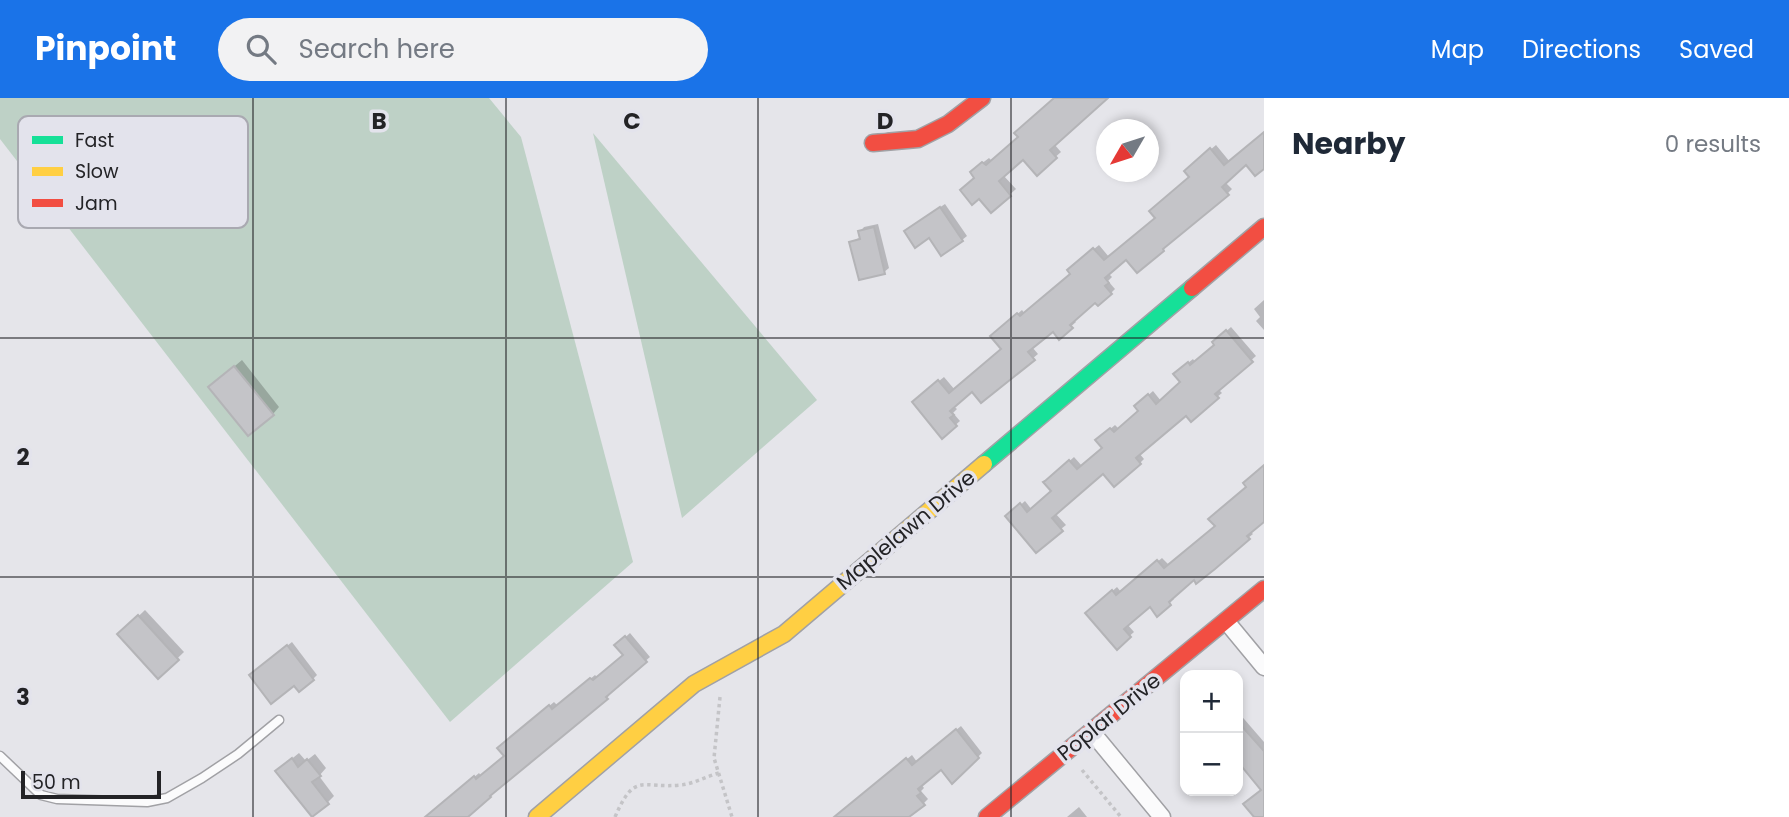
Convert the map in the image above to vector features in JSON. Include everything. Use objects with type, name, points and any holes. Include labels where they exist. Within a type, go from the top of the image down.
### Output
[{"type":"street","points":[[873,142],[918,139],[948,124],[982,98]]},
{"type":"street","name":"Maplelawn Drive","points":[[537,817],[694,684],[784,634],[1264,226]]},
{"type":"street","name":"Poplar Drive","points":[[987,817],[1264,589]]},
{"type":"street","points":[[1226,621],[1264,667]]},
{"type":"street","points":[[1091,731],[1162,817]]},
{"type":"lane","points":[[0,756],[41,795],[57,799],[147,802],[167,798],[202,778],[238,754],[279,720]]},
{"type":"path","points":[[720,697],[715,758],[732,817]]},
{"type":"path","points":[[1082,769],[1121,817]]},
{"type":"path","points":[[615,817],[625,793],[636,786],[652,783],[683,785],[719,772]]},
{"type":"green space","points":[[0,98],[489,98],[521,137],[633,562],[450,722],[69,228],[248,228],[248,116],[18,116],[18,162],[0,139]]},
{"type":"green space","points":[[593,133],[817,400],[682,518]]},
{"type":"building","points":[[1054,98],[1108,98],[1050,150],[1057,158],[1037,176],[1023,160],[999,181],[1011,196],[991,213],[979,199],[972,205],[960,190],[974,178],[970,172],[982,162],[986,165],[1018,137],[1014,133]]},
{"type":"building","points":[[1264,132],[1264,169],[1255,176],[1246,165],[1222,187],[1229,195],[1137,273],[1126,260],[1105,278],[1109,283],[1105,286],[1112,294],[1098,306],[1095,303],[1070,325],[1073,328],[1059,340],[1053,332],[1028,352],[1035,360],[981,403],[972,392],[950,411],[954,415],[950,418],[957,426],[942,439],[912,402],[938,380],[949,393],[1001,349],[990,336],[1017,313],[1020,316],[1070,274],[1067,270],[1093,248],[1104,260],[1155,218],[1149,211],[1189,177],[1184,171],[1210,148],[1224,165]]},
{"type":"building","points":[[940,207],[963,241],[941,256],[929,238],[915,248],[904,231]]},
{"type":"building","points":[[874,227],[885,274],[859,280],[849,242],[860,239],[858,231]]},
{"type":"building","points":[[1226,330],[1253,362],[1215,394],[1219,398],[1191,422],[1186,416],[1136,458],[1141,464],[1114,487],[1103,474],[1052,518],[1063,531],[1036,553],[1005,516],[1020,503],[1027,512],[1051,491],[1043,482],[1069,460],[1077,469],[1102,448],[1095,440],[1110,428],[1114,432],[1138,411],[1134,406],[1148,394],[1156,404],[1180,382],[1173,374],[1188,362],[1190,365],[1214,345],[1212,342]]},
{"type":"building","points":[[234,366],[274,415],[248,436],[208,387]]},
{"type":"building","points":[[1264,465],[1264,522],[1247,536],[1250,539],[1196,584],[1194,580],[1169,602],[1171,605],[1157,617],[1150,607],[1124,629],[1131,637],[1117,650],[1085,613],[1112,590],[1116,595],[1157,560],[1164,568],[1215,526],[1208,519],[1246,487],[1243,483]]},
{"type":"building","points":[[138,615],[179,660],[158,679],[117,634]]},
{"type":"building","points":[[625,636],[647,662],[606,697],[608,699],[468,817],[425,817],[474,776],[476,779],[504,756],[497,748],[549,705],[552,709],[623,655],[614,645]]},
{"type":"building","points":[[287,645],[314,680],[299,692],[294,686],[271,704],[249,675]]},
{"type":"building","points":[[1243,728],[1264,751],[1264,817],[1254,817],[1243,804],[1261,790],[1243,768]]},
{"type":"building","points":[[956,729],[979,758],[952,784],[941,770],[918,789],[921,793],[917,796],[925,805],[909,817],[834,817],[906,758],[912,765]]},
{"type":"building","points":[[292,758],[298,767],[307,759],[321,776],[312,782],[329,804],[312,817],[275,771]]},
{"type":"traffic: fast","points":[[984,464],[1192,288]]},
{"type":"traffic: slow","points":[[537,817],[694,684],[784,634],[984,464]]},
{"type":"traffic: jam","points":[[873,143],[918,139],[948,124],[982,98]]},
{"type":"traffic: jam","points":[[1192,288],[1264,227]]},
{"type":"traffic: jam","points":[[987,817],[1264,589]]}]
